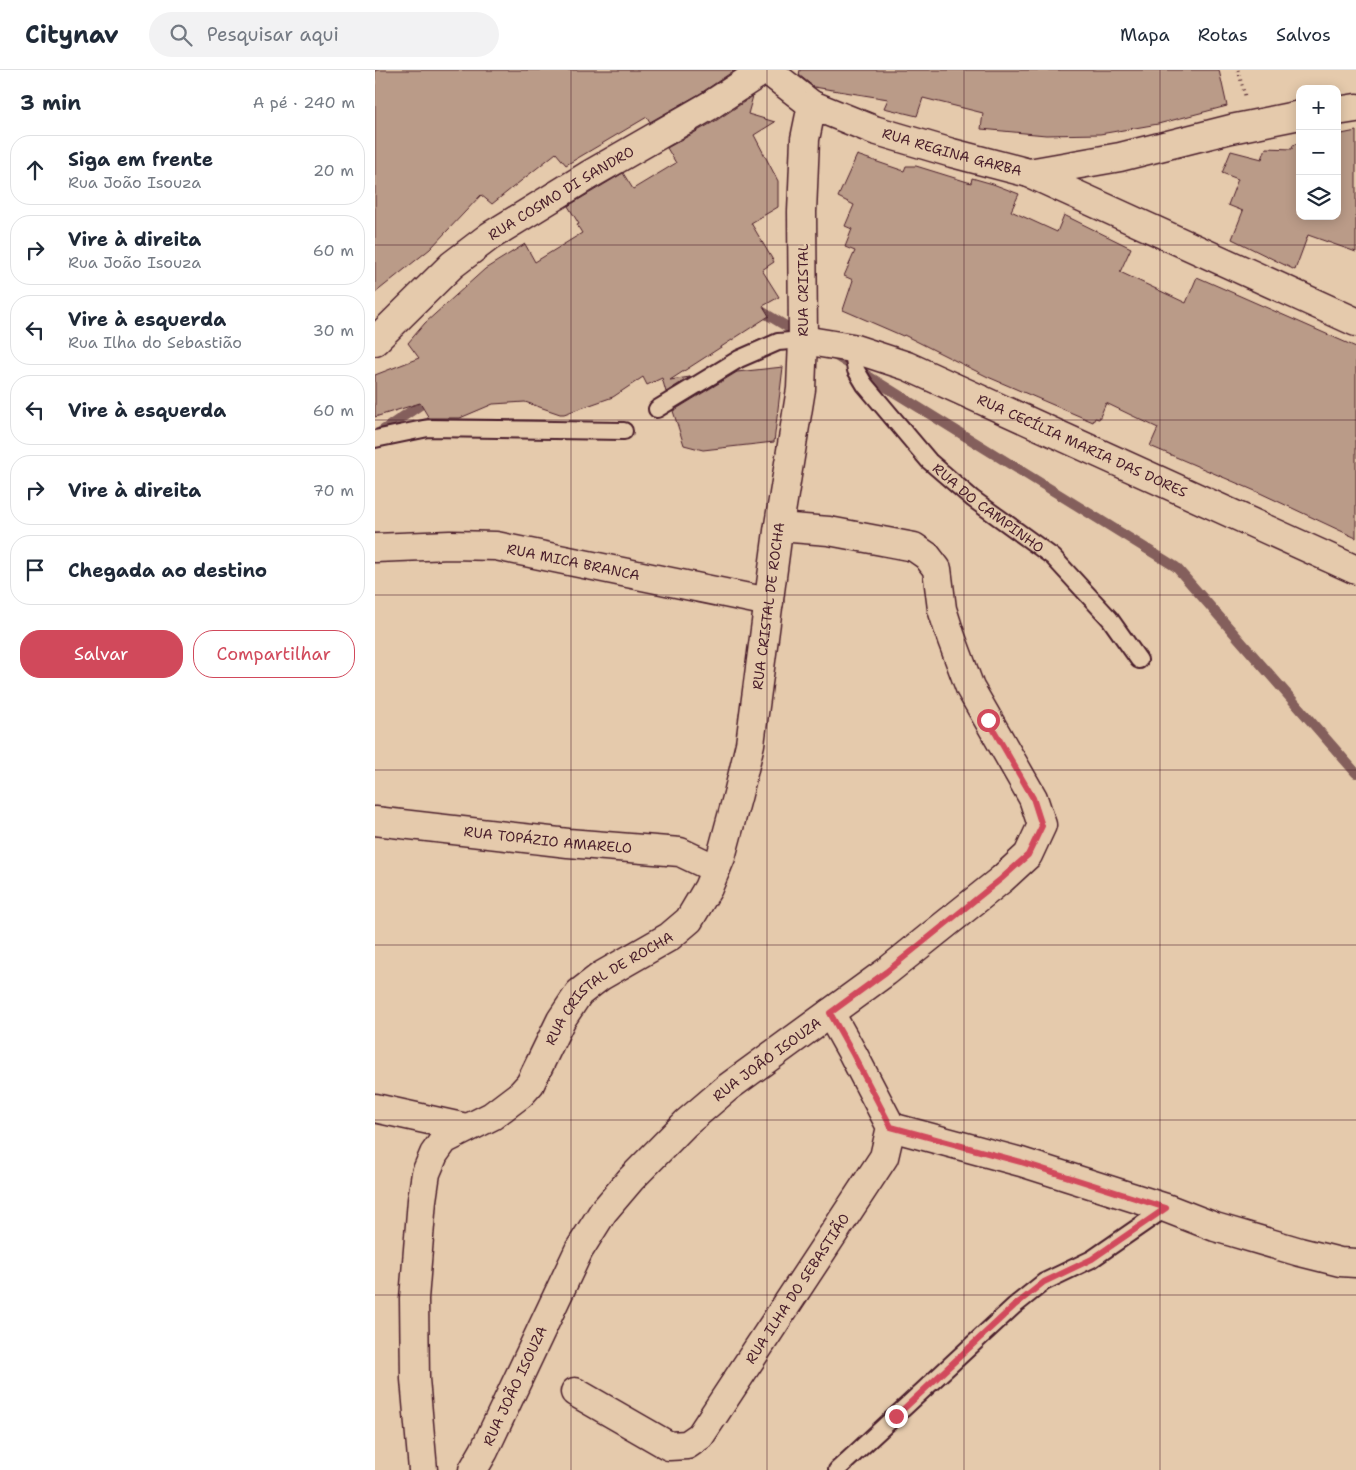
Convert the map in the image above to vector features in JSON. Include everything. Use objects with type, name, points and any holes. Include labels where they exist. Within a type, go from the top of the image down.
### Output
[{"type":"street","name":"RUA REGINA GARBA","points":[[765,70],[812,105],[874,130],[1029,173],[1120,157],[1231,129],[1296,116]]},
{"type":"street","name":"RUA COSMO DI SANDRO","points":[[375,341],[452,265],[490,236],[589,175],[709,106],[765,70]]},
{"type":"street","name":"RUA CRISTAL","points":[[787,476],[801,389],[803,340],[802,212],[805,139],[812,105]]},
{"type":"street","points":[[1341,110],[1356,108]]},
{"type":"street","points":[[1029,173],[1356,322]]},
{"type":"street","name":"RUA CECÍLIA MARIA DAS DORES","points":[[803,340],[852,348],[907,366],[1356,570]]},
{"type":"street","name":"RUA CRISTAL DE ROCHA","points":[[423,1470],[415,1379],[414,1299],[421,1209],[426,1173],[434,1154],[444,1140],[492,1116],[521,1094],[536,1071],[561,1020],[579,994],[601,976],[649,950],[679,930],[689,920],[716,869],[738,794],[750,744],[787,476]]},
{"type":"street","name":"RUA JOÃO ISOUZA","points":[[473,1470],[484,1451],[579,1250],[603,1212],[663,1144],[727,1088],[886,972],[1001,879],[1028,855],[1042,826],[1033,798],[970,688],[942,609],[937,569],[927,556],[914,547],[829,532],[779,527]]},
{"type":"street","name":"RUA MICA BRANCA","points":[[375,548],[450,545],[496,546],[769,602]]},
{"type":"street","name":"RUA TOPÁZIO AMARELO","points":[[375,822],[568,843],[680,852],[716,869]]},
{"type":"street","points":[[830,1013],[891,1127],[1021,1162],[1166,1208],[1215,1227],[1300,1252],[1340,1262],[1356,1263]]},
{"type":"street","points":[[375,1108],[466,1128]]},
{"type":"street","name":"RUA ILHA DO SEBASTIÃO","points":[[575,1392],[669,1446],[687,1445],[700,1436],[884,1157],[891,1127]]},
{"type":"lane","points":[[657,409],[739,358],[778,342],[803,340]]},
{"type":"lane","name":"RUA DO CAMPINHO","points":[[852,348],[856,370],[865,385],[929,461],[973,499],[1053,557],[1109,619],[1139,660]]},
{"type":"lane","points":[[375,439],[428,428],[625,430]]},
{"type":"lane","points":[[837,1470],[1014,1306],[1044,1282],[1092,1259],[1166,1208]]},
{"type":"building","points":[[375,70],[735,70],[701,93],[650,122],[647,117],[566,165],[556,153],[492,204],[481,195],[430,249],[375,293]]},
{"type":"building","points":[[800,70],[1219,70],[1227,106],[1158,124],[1100,134],[1046,135],[981,129],[983,113],[923,98],[917,116],[884,108],[888,99],[814,87],[799,75]]},
{"type":"building","points":[[753,96],[748,114],[775,122],[754,135],[778,181],[778,207],[751,223],[774,262],[762,270],[779,297],[763,306],[769,316],[670,380],[690,377],[666,392],[662,378],[647,385],[643,377],[613,397],[564,414],[525,402],[493,404],[460,418],[429,418],[420,403],[375,417],[375,375],[419,358],[408,343],[425,323],[485,269],[525,244],[535,262],[582,233],[568,206],[623,173],[633,189],[676,163],[667,148],[717,120]]},
{"type":"building","points":[[1356,131],[1356,252],[1308,235],[1295,270],[1232,239],[1243,211],[1228,205],[1238,179],[1222,173],[1231,151],[1262,159],[1266,148],[1292,149],[1293,145],[1296,144],[1296,220],[1341,220],[1341,134]]},
{"type":"building","points":[[857,155],[904,171],[906,166],[916,166],[971,183],[972,178],[1019,194],[1011,211],[1057,232],[1064,215],[1131,248],[1120,272],[1186,303],[1197,277],[1356,347],[1356,538],[1260,493],[1150,446],[1158,428],[1106,403],[1099,419],[1095,418],[1093,422],[988,377],[904,335],[843,310],[853,280],[844,276],[855,251],[845,247],[852,229],[845,226],[854,205],[838,197]]},
{"type":"building","points":[[783,367],[774,442],[703,450],[684,445],[673,411],[737,372]]},
{"type":"waterway","points":[[758,309],[799,334]]},
{"type":"waterway","points":[[831,353],[1176,567],[1356,773]]},
{"type":"waterway","points":[[376,435],[432,397]]},
{"type":"route","points":[[896,1416],[1014,1306],[1044,1282],[1092,1259],[1166,1208],[1021,1162],[891,1127],[830,1013],[886,972],[1028,855],[1042,826],[1033,798],[988,720]]}]
